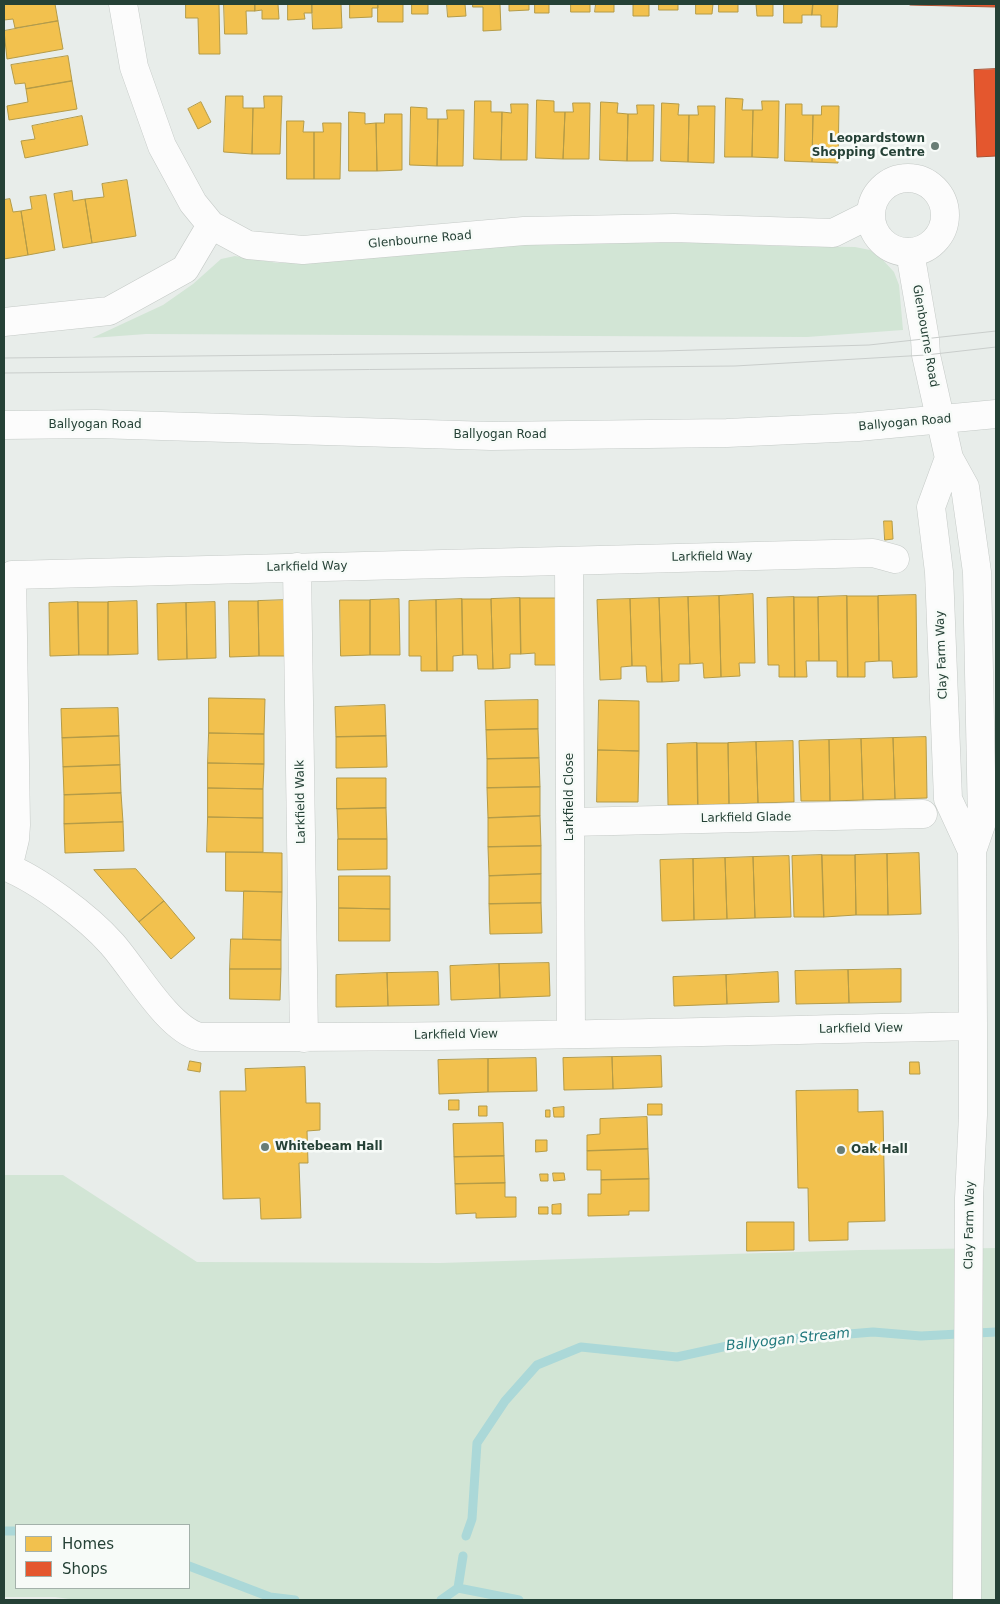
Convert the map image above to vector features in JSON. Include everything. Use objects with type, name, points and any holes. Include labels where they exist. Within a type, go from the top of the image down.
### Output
[{"type":"street","name":"Glenbourne Road","points":[[123,4],[134,67],[162,146],[193,203],[211,224],[248,245],[303,250],[524,232],[674,228],[833,233],[871,214]]},
{"type":"street","points":[[900,178],[913,178],[925,181],[935,189],[942,199],[945,212],[944,224],[932,243],[921,250],[910,252],[898,251],[886,245],[878,237],[872,226],[873,202],[879,191],[889,183],[900,178]]},
{"type":"street","points":[[4,322],[109,310],[185,269],[211,224]]},
{"type":"street","name":"Glenbourne Road","points":[[910,252],[926,355],[941,420]]},
{"type":"street","name":"Ballyogan Road","points":[[4,425],[124,424],[491,436],[727,433],[858,427],[996,414]]},
{"type":"street","name":"Clay Farm Way","points":[[941,420],[949,458],[965,487],[977,572],[984,850],[973,1026],[973,1115],[969,1198],[967,1600]]},
{"type":"street","name":"Clay Farm Way","points":[[949,458],[931,507],[939,572],[948,799],[984,850]]},
{"type":"street","name":"Larkfield Way","points":[[6,867],[15,839],[16,825],[12,575],[873,553],[895,559]]},
{"type":"street","name":"Larkfield Close","points":[[569,561],[571,1034]]},
{"type":"street","name":"Larkfield Walk","points":[[297,567],[304,1038]]},
{"type":"street","name":"Larkfield Glade","points":[[570,822],[922,814]]},
{"type":"street","name":"Larkfield View","points":[[6,867],[62,900],[99,930],[122,956],[174,1023],[190,1035],[200,1037],[304,1038],[694,1033],[973,1026]]},
{"type":"green space","points":[[629,239],[777,246],[855,247],[870,250],[894,272],[899,285],[903,330],[807,337],[146,334],[92,338],[163,305],[193,284],[221,259],[235,256],[278,263],[305,263],[488,245]]},
{"type":"green space","points":[[4,1175],[63,1175],[197,1262],[440,1263],[860,1250],[996,1248],[996,1600],[76,1600],[55,1597],[4,1597]]},
{"type":"building: Homes","points":[[4,4],[55,4],[58,21],[15,28],[13,19],[4,20]]},
{"type":"building: Homes","points":[[186,4],[219,4],[220,54],[199,54],[198,18],[186,18]]},
{"type":"building: Homes","points":[[224,4],[255,4],[255,11],[246,11],[247,34],[225,34]]},
{"type":"building: Homes","points":[[255,4],[278,4],[279,19],[262,19],[262,10],[255,11]]},
{"type":"building: Homes","points":[[288,4],[312,4],[312,13],[304,13],[305,19],[288,20]]},
{"type":"building: Homes","points":[[312,4],[341,4],[342,28],[313,29]]},
{"type":"building: Homes","points":[[350,4],[378,4],[378,8],[372,8],[372,17],[350,18]]},
{"type":"building: Homes","points":[[378,4],[403,4],[403,22],[378,22]]},
{"type":"building: Homes","points":[[412,4],[428,4],[428,14],[412,14]]},
{"type":"building: Homes","points":[[447,4],[465,4],[466,16],[448,17]]},
{"type":"building: Homes","points":[[473,4],[500,4],[501,30],[483,31],[483,7],[473,7]]},
{"type":"building: Homes","points":[[509,4],[529,4],[529,10],[509,11]]},
{"type":"building: Homes","points":[[535,4],[549,4],[549,13],[535,13]]},
{"type":"building: Homes","points":[[571,4],[590,4],[590,12],[571,12]]},
{"type":"building: Homes","points":[[596,4],[614,4],[614,12],[595,12]]},
{"type":"building: Homes","points":[[633,4],[649,4],[649,16],[633,16]]},
{"type":"building: Homes","points":[[659,4],[678,4],[678,10],[659,10]]},
{"type":"building: Homes","points":[[696,4],[713,4],[712,14],[696,14]]},
{"type":"building: Homes","points":[[719,4],[738,4],[738,12],[719,12]]},
{"type":"building: Homes","points":[[756,4],[773,4],[773,16],[757,16]]},
{"type":"building: Homes","points":[[784,4],[813,4],[812,15],[802,15],[802,23],[784,23]]},
{"type":"building: Homes","points":[[813,4],[838,4],[837,27],[821,27],[821,15],[812,15]]},
{"type":"building: Homes","points":[[58,21],[63,49],[7,59],[4,31]]},
{"type":"building: Homes","points":[[68,56],[72,81],[26,89],[25,83],[15,84],[11,65]]},
{"type":"building: Homes","points":[[72,81],[77,109],[9,120],[7,106],[28,102],[26,89]]},
{"type":"building: Homes","points":[[226,96],[243,96],[243,108],[253,108],[252,154],[224,152]]},
{"type":"building: Homes","points":[[264,96],[282,96],[280,154],[252,154],[253,108],[264,108]]},
{"type":"building: Homes","points":[[726,98],[743,99],[742,110],[753,110],[752,157],[725,157]]},
{"type":"building: Homes","points":[[537,100],[554,101],[554,112],[565,112],[563,159],[536,158]]},
{"type":"building: Homes","points":[[475,101],[491,101],[491,112],[502,112],[501,160],[474,159]]},
{"type":"building: Homes","points":[[762,101],[779,101],[778,158],[752,157],[753,110],[762,110]]},
{"type":"building: Homes","points":[[201,102],[211,122],[198,129],[188,109]]},
{"type":"building: Homes","points":[[601,102],[618,103],[617,113],[628,114],[627,161],[600,160]]},
{"type":"building: Homes","points":[[573,103],[590,103],[589,159],[563,159],[565,112],[573,112]]},
{"type":"building: Homes","points":[[662,103],[679,104],[678,115],[689,115],[688,162],[661,161]]},
{"type":"building: Homes","points":[[511,104],[528,104],[527,160],[501,160],[502,112],[511,113]]},
{"type":"building: Homes","points":[[786,104],[802,104],[802,115],[813,115],[812,162],[785,161]]},
{"type":"building: Homes","points":[[637,105],[654,105],[653,161],[627,161],[628,114],[637,114]]},
{"type":"building: Homes","points":[[698,106],[715,106],[714,163],[688,162],[689,115],[698,115]]},
{"type":"building: Homes","points":[[822,106],[839,106],[838,163],[812,162],[813,115],[821,115]]},
{"type":"building: Homes","points":[[411,107],[427,108],[427,119],[438,119],[437,166],[410,165]]},
{"type":"building: Homes","points":[[447,110],[464,110],[463,166],[437,166],[438,119],[447,119]]},
{"type":"building: Homes","points":[[349,112],[365,113],[365,124],[376,123],[377,171],[349,171]]},
{"type":"building: Homes","points":[[385,114],[402,114],[402,170],[377,171],[376,123],[384,123]]},
{"type":"building: Homes","points":[[82,116],[88,145],[25,158],[21,141],[35,139],[32,126]]},
{"type":"building: Homes","points":[[287,121],[304,121],[303,132],[314,132],[314,179],[287,179]]},
{"type":"building: Homes","points":[[323,123],[341,123],[340,179],[314,179],[314,132],[323,132]]},
{"type":"building: Homes","points":[[127,180],[136,236],[92,243],[85,199],[104,197],[102,184]]},
{"type":"building: Homes","points":[[72,191],[73,201],[85,199],[92,243],[63,248],[54,194]]},
{"type":"building: Homes","points":[[46,195],[55,250],[28,255],[21,211],[32,209],[30,197]]},
{"type":"building: Homes","points":[[10,199],[13,212],[21,211],[28,255],[4,259],[4,200]]},
{"type":"building: Homes","points":[[884,521],[892,521],[893,539],[885,540]]},
{"type":"building: Homes","points":[[753,594],[755,663],[739,663],[740,676],[721,677],[719,596]]},
{"type":"building: Homes","points":[[916,595],[917,677],[893,678],[892,661],[879,661],[878,596]]},
{"type":"building: Homes","points":[[719,596],[721,677],[704,678],[703,663],[690,664],[688,597]]},
{"type":"building: Homes","points":[[847,596],[848,677],[837,677],[837,661],[819,661],[818,597]]},
{"type":"building: Homes","points":[[847,596],[878,596],[879,661],[865,662],[865,677],[848,677]]},
{"type":"building: Homes","points":[[688,597],[690,664],[679,664],[679,681],[662,682],[659,598]]},
{"type":"building: Homes","points":[[794,597],[795,677],[779,677],[779,665],[768,665],[767,598]]},
{"type":"building: Homes","points":[[794,597],[818,597],[819,661],[806,661],[807,677],[795,677]]},
{"type":"building: Homes","points":[[520,598],[521,654],[510,654],[510,668],[493,669],[491,599]]},
{"type":"building: Homes","points":[[520,598],[556,598],[557,665],[535,665],[535,653],[521,654]]},
{"type":"building: Homes","points":[[659,598],[662,682],[647,682],[646,666],[632,666],[630,599]]},
{"type":"building: Homes","points":[[399,599],[400,655],[370,655],[370,600]]},
{"type":"building: Homes","points":[[462,599],[463,655],[453,656],[453,671],[437,671],[436,600]]},
{"type":"building: Homes","points":[[462,599],[491,599],[493,669],[478,669],[477,655],[463,655]]},
{"type":"building: Homes","points":[[630,599],[632,666],[621,667],[621,679],[600,680],[597,600]]},
{"type":"building: Homes","points":[[287,600],[288,656],[259,656],[258,601]]},
{"type":"building: Homes","points":[[340,600],[370,600],[370,655],[341,656]]},
{"type":"building: Homes","points":[[436,600],[437,671],[421,671],[421,656],[409,656],[409,601]]},
{"type":"building: Homes","points":[[137,601],[138,654],[108,655],[108,602]]},
{"type":"building: Homes","points":[[229,601],[258,601],[259,656],[230,657]]},
{"type":"building: Homes","points":[[78,602],[79,655],[50,656],[49,603]]},
{"type":"building: Homes","points":[[78,602],[108,602],[108,655],[79,655]]},
{"type":"building: Homes","points":[[215,602],[216,658],[187,659],[186,603]]},
{"type":"building: Homes","points":[[186,603],[187,659],[158,660],[157,604]]},
{"type":"building: Homes","points":[[209,698],[265,699],[264,734],[209,733]]},
{"type":"building: Homes","points":[[538,700],[538,729],[486,730],[485,701]]},
{"type":"building: Homes","points":[[599,700],[639,701],[639,751],[598,750]]},
{"type":"building: Homes","points":[[385,705],[386,736],[336,737],[335,707]]},
{"type":"building: Homes","points":[[118,708],[119,736],[62,738],[61,709]]},
{"type":"building: Homes","points":[[538,729],[539,758],[487,759],[486,730]]},
{"type":"building: Homes","points":[[209,733],[264,734],[264,764],[208,763]]},
{"type":"building: Homes","points":[[119,736],[120,765],[63,767],[62,738]]},
{"type":"building: Homes","points":[[386,736],[387,767],[336,768],[336,737]]},
{"type":"building: Homes","points":[[926,737],[927,798],[895,799],[893,738]]},
{"type":"building: Homes","points":[[893,738],[895,799],[863,800],[861,739]]},
{"type":"building: Homes","points":[[861,739],[863,800],[830,801],[829,740]]},
{"type":"building: Homes","points":[[829,740],[830,801],[801,801],[799,741]]},
{"type":"building: Homes","points":[[793,741],[794,802],[758,803],[756,742]]},
{"type":"building: Homes","points":[[756,742],[758,803],[729,804],[728,743]]},
{"type":"building: Homes","points":[[697,743],[698,805],[668,805],[667,744]]},
{"type":"building: Homes","points":[[697,743],[728,743],[729,804],[698,805]]},
{"type":"building: Homes","points":[[598,750],[639,751],[638,802],[597,802]]},
{"type":"building: Homes","points":[[539,758],[540,787],[487,788],[487,759]]},
{"type":"building: Homes","points":[[208,763],[264,764],[263,789],[208,788]]},
{"type":"building: Homes","points":[[120,765],[121,793],[64,795],[63,767]]},
{"type":"building: Homes","points":[[337,778],[386,778],[386,808],[337,809]]},
{"type":"building: Homes","points":[[540,787],[540,816],[488,818],[487,788]]},
{"type":"building: Homes","points":[[208,788],[263,789],[263,818],[208,817]]},
{"type":"building: Homes","points":[[121,793],[123,822],[64,824],[64,795]]},
{"type":"building: Homes","points":[[386,808],[387,839],[338,839],[337,809]]},
{"type":"building: Homes","points":[[540,816],[541,846],[488,847],[488,818]]},
{"type":"building: Homes","points":[[208,817],[263,818],[263,852],[207,852]]},
{"type":"building: Homes","points":[[123,822],[124,851],[65,853],[64,824]]},
{"type":"building: Homes","points":[[338,839],[387,839],[387,869],[338,870]]},
{"type":"building: Homes","points":[[541,846],[541,874],[489,876],[488,847]]},
{"type":"building: Homes","points":[[226,852],[282,853],[282,892],[226,891]]},
{"type":"building: Homes","points":[[919,853],[921,914],[888,915],[887,854]]},
{"type":"building: Homes","points":[[887,854],[888,915],[856,915],[855,855]]},
{"type":"building: Homes","points":[[822,855],[855,855],[856,915],[824,917]]},
{"type":"building: Homes","points":[[822,855],[824,917],[794,917],[792,856]]},
{"type":"building: Homes","points":[[789,856],[791,917],[755,918],[753,857]]},
{"type":"building: Homes","points":[[753,857],[755,918],[727,919],[725,858]]},
{"type":"building: Homes","points":[[725,858],[727,919],[694,920],[693,859]]},
{"type":"building: Homes","points":[[693,859],[694,920],[662,921],[660,860]]},
{"type":"building: Homes","points":[[136,869],[164,901],[139,922],[94,870]]},
{"type":"building: Homes","points":[[541,874],[541,903],[489,904],[489,876]]},
{"type":"building: Homes","points":[[339,876],[390,876],[390,909],[339,908]]},
{"type":"building: Homes","points":[[244,891],[282,892],[281,940],[243,939]]},
{"type":"building: Homes","points":[[164,901],[195,938],[171,959],[139,922]]},
{"type":"building: Homes","points":[[541,903],[542,933],[490,934],[489,904]]},
{"type":"building: Homes","points":[[339,908],[390,909],[390,941],[339,941]]},
{"type":"building: Homes","points":[[231,939],[281,940],[281,969],[230,969]]},
{"type":"building: Homes","points":[[549,963],[550,996],[500,998],[499,964]]},
{"type":"building: Homes","points":[[499,964],[500,998],[451,1000],[450,966]]},
{"type":"building: Homes","points":[[230,969],[281,969],[280,1000],[230,999]]},
{"type":"building: Homes","points":[[901,969],[901,1002],[849,1003],[848,970]]},
{"type":"building: Homes","points":[[848,970],[849,1003],[796,1004],[795,971]]},
{"type":"building: Homes","points":[[438,972],[439,1005],[388,1006],[387,973]]},
{"type":"building: Homes","points":[[778,972],[779,1002],[727,1004],[726,975]]},
{"type":"building: Homes","points":[[387,973],[388,1006],[336,1007],[336,975]]},
{"type":"building: Homes","points":[[726,975],[727,1004],[674,1006],[673,977]]},
{"type":"building: Homes","points":[[661,1056],[662,1087],[613,1089],[612,1057]]},
{"type":"building: Homes","points":[[612,1057],[613,1089],[564,1090],[563,1058]]},
{"type":"building: Homes","points":[[536,1058],[537,1091],[488,1092],[488,1059]]},
{"type":"building: Homes","points":[[488,1059],[488,1092],[439,1094],[438,1060]]},
{"type":"building: Homes","points":[[190,1061],[201,1063],[200,1072],[188,1070]]},
{"type":"building: Homes","points":[[910,1062],[919,1062],[920,1074],[910,1074]]},
{"type":"building: Homes","name":"Whitebeam Hall","points":[[305,1067],[306,1103],[320,1103],[320,1130],[307,1131],[308,1163],[299,1163],[301,1218],[261,1219],[260,1198],[223,1199],[220,1091],[246,1091],[245,1069]]},
{"type":"building: Homes","name":"Oak Hall","points":[[858,1090],[858,1112],[883,1111],[885,1221],[848,1222],[848,1240],[809,1241],[808,1188],[798,1188],[796,1091]]},
{"type":"building: Homes","points":[[449,1100],[459,1100],[459,1110],[449,1110]]},
{"type":"building: Homes","points":[[648,1104],[662,1104],[662,1115],[648,1115]]},
{"type":"building: Homes","points":[[479,1106],[487,1106],[487,1116],[479,1116]]},
{"type":"building: Homes","points":[[564,1107],[564,1117],[554,1117],[553,1108]]},
{"type":"building: Homes","points":[[546,1110],[550,1110],[550,1117],[546,1117]]},
{"type":"building: Homes","points":[[647,1117],[648,1149],[587,1151],[587,1135],[600,1134],[600,1119]]},
{"type":"building: Homes","points":[[503,1123],[504,1156],[454,1157],[453,1124]]},
{"type":"building: Homes","points":[[536,1140],[547,1140],[547,1151],[536,1152]]},
{"type":"building: Homes","points":[[648,1149],[649,1179],[601,1180],[601,1170],[587,1170],[587,1151]]},
{"type":"building: Homes","points":[[504,1156],[505,1183],[455,1184],[454,1157]]},
{"type":"building: Homes","points":[[553,1173],[564,1173],[565,1180],[554,1181]]},
{"type":"building: Homes","points":[[540,1174],[548,1174],[548,1181],[541,1181]]},
{"type":"building: Homes","points":[[649,1179],[649,1211],[629,1211],[629,1215],[588,1216],[588,1194],[601,1194],[601,1180]]},
{"type":"building: Homes","points":[[505,1183],[505,1197],[516,1197],[516,1217],[476,1218],[476,1213],[456,1214],[455,1184]]},
{"type":"building: Homes","points":[[561,1204],[561,1214],[552,1214],[552,1205]]},
{"type":"building: Homes","points":[[539,1207],[548,1207],[548,1214],[539,1214]]},
{"type":"building: Homes","points":[[747,1222],[794,1222],[794,1250],[747,1251]]},
{"type":"building: Shops","points":[[996,4],[996,7],[910,5]]},
{"type":"building: Shops","points":[[996,69],[996,156],[977,157],[974,70]]},
{"type":"waterway","name":"Ballyogan Stream","points":[[466,1536],[472,1519],[477,1443],[505,1401],[537,1365],[581,1347],[677,1357],[741,1343],[873,1332],[921,1336],[996,1332]]},
{"type":"waterway","name":"Ballyogan Stream","points":[[4,1531],[15,1531]]},
{"type":"waterway","name":"Ballyogan Stream","points":[[441,1600],[458,1588],[463,1556]]},
{"type":"waterway","name":"Ballyogan Stream","points":[[190,1566],[270,1597],[295,1600]]},
{"type":"waterway","points":[[458,1588],[519,1600]]},
{"type":"tram line","points":[[4,358],[662,351],[869,345],[996,331]]},
{"type":"tram line","points":[[4,373],[735,366],[926,355],[996,347]]},
{"type":"place","name":"Leopardstown Shopping Centre","points":[[935,146]]},
{"type":"place","name":"Whitebeam Hall","points":[[265,1147]]},
{"type":"place","name":"Oak Hall","points":[[841,1150]]}]
